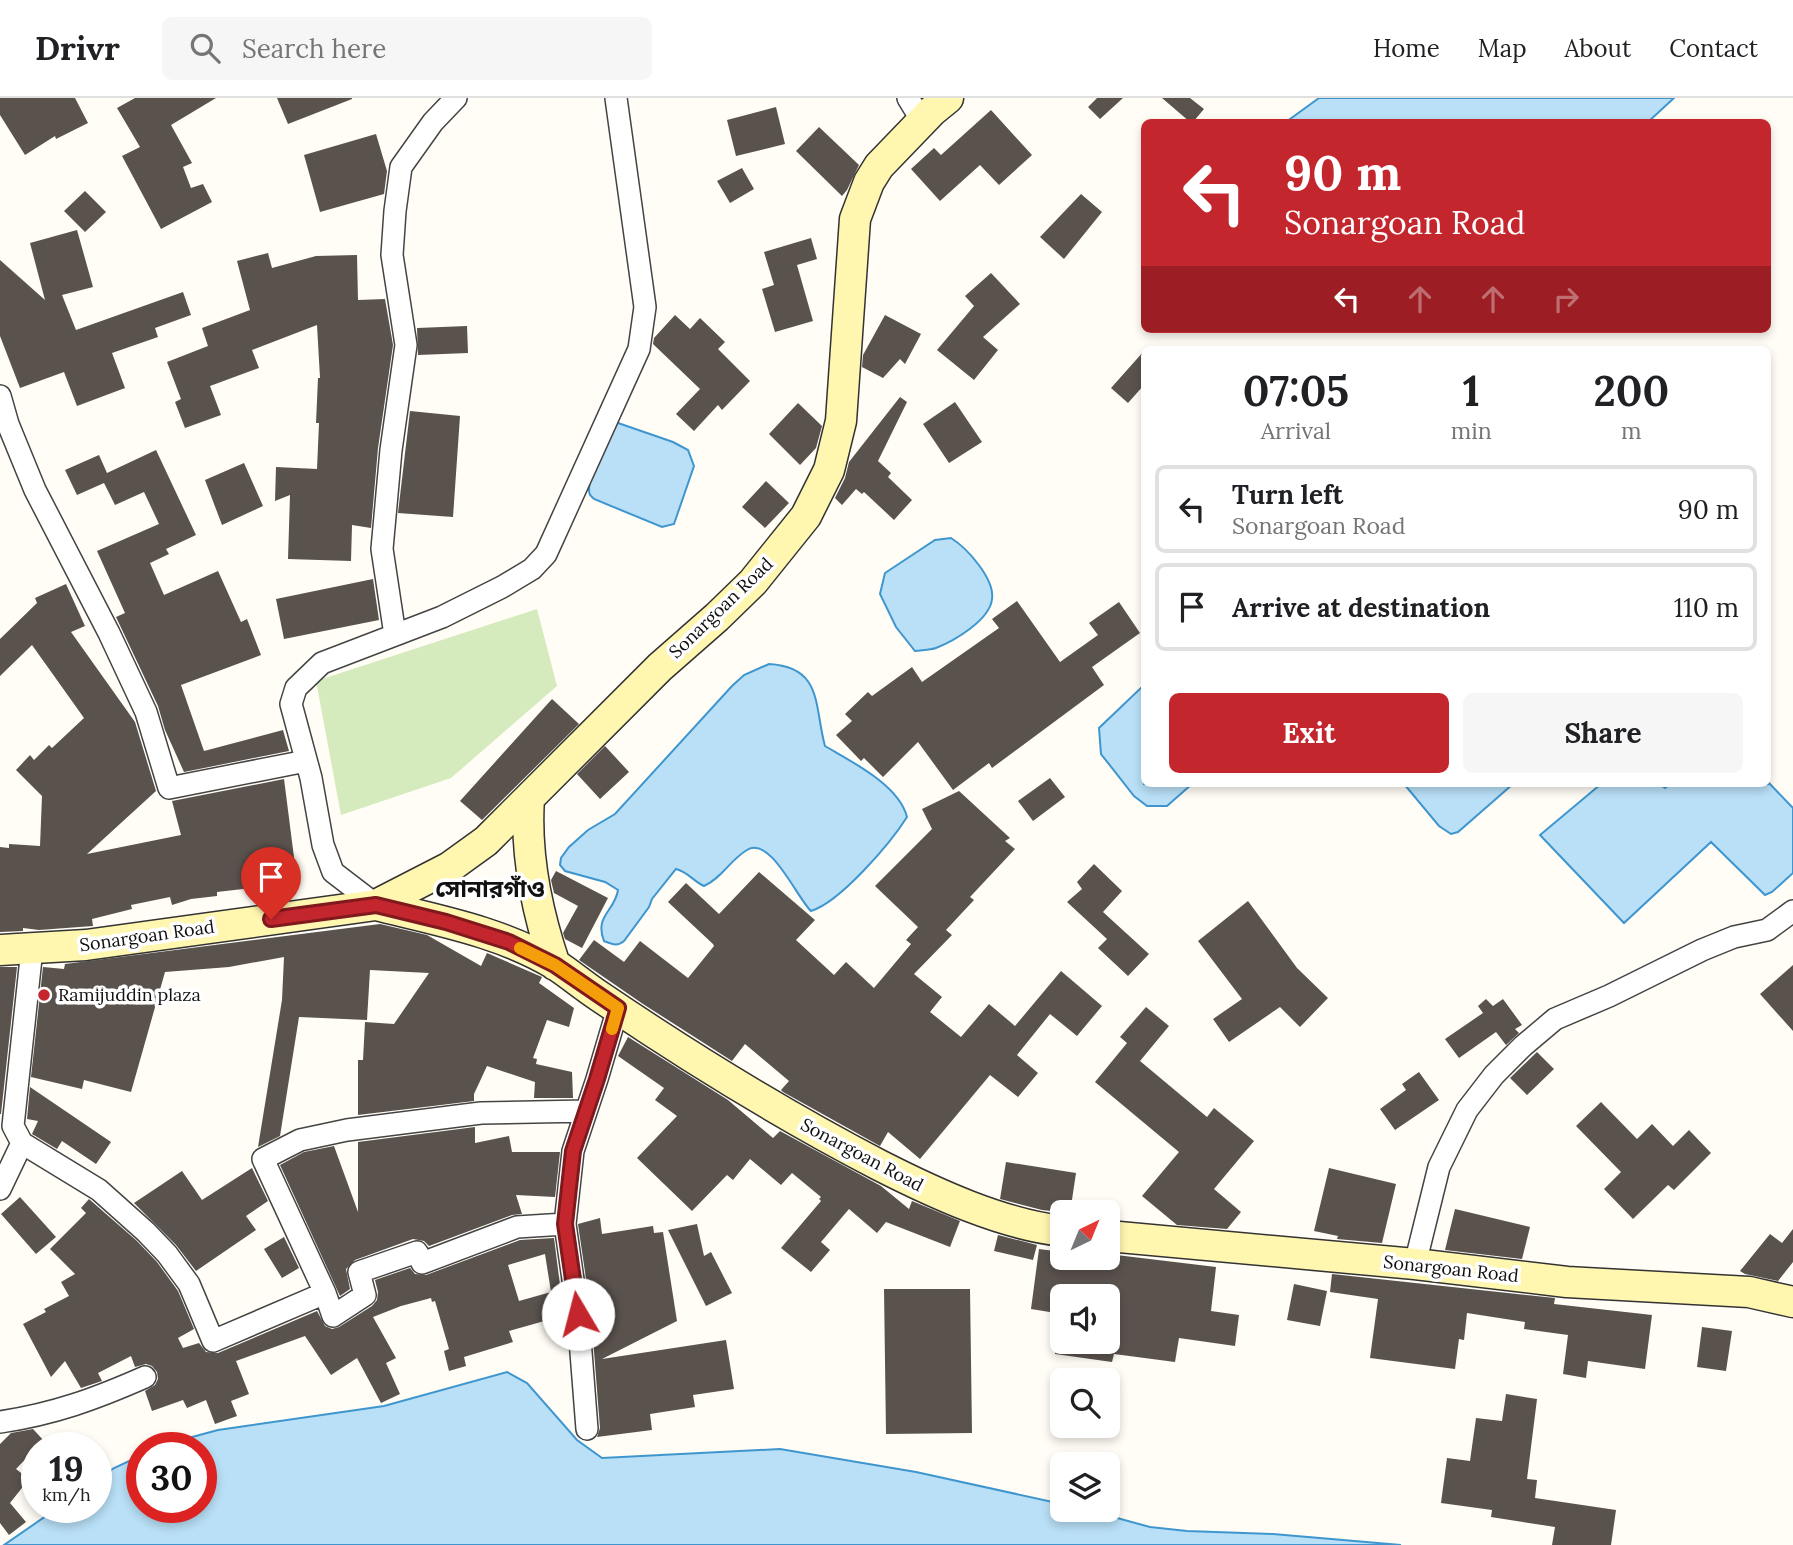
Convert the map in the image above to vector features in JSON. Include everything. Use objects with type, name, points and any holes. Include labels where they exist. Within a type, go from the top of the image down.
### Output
[{"type":"main road","name":"Sonargoan Road","points":[[0,950],[86,945],[376,905],[450,867],[485,841],[660,667],[753,582],[806,516],[829,470],[841,421],[855,219],[869,182],[915,109],[948,98]]},
{"type":"main road","points":[[529,798],[527,826],[541,922],[555,965]]},
{"type":"main road","name":"Sonargoan Road","points":[[376,905],[446,922],[509,942],[555,965],[618,1008],[812,1130],[929,1191],[1034,1228],[1050,1230]]},
{"type":"main road","name":"Sonargoan Road","points":[[1120,1237],[1415,1264],[1567,1282],[1749,1292],[1793,1303]]},
{"type":"street","points":[[395,635],[382,549],[391,450],[406,345],[393,255],[394,211],[401,167],[433,122],[456,98]]},
{"type":"street","points":[[376,905],[333,872],[323,845],[291,704],[296,688],[322,663],[442,617],[532,569],[546,554],[639,349],[645,307],[616,98]]},
{"type":"street","points":[[0,396],[8,424],[35,490],[109,633],[146,712],[169,788],[306,761]]},
{"type":"street","points":[[1415,1264],[1439,1167],[1461,1122],[1494,1075],[1523,1045],[1555,1019],[1609,996],[1702,950],[1734,937],[1767,930],[1793,911]]},
{"type":"street","points":[[32,949],[13,1126],[22,1143],[99,1189],[146,1232],[167,1254],[188,1284],[213,1341],[325,1293]]},
{"type":"street","points":[[587,1429],[578,1314],[565,1224],[573,1151],[618,1008]]},
{"type":"street","points":[[565,1224],[517,1227],[422,1263],[417,1252],[359,1272],[365,1295],[332,1316],[325,1293],[263,1159],[300,1140],[347,1130],[481,1113],[586,1111]]},
{"type":"street","points":[[0,1189],[22,1143]]},
{"type":"street","points":[[0,1422],[91,1401],[145,1377]]},
{"type":"green space","points":[[537,609],[557,686],[451,778],[341,815],[316,681]]},
{"type":"water","points":[[1319,98],[1674,98],[1651,119],[1290,119]]},
{"type":"water","points":[[618,423],[688,450],[694,466],[674,524],[662,527],[590,495],[594,467],[611,427]]},
{"type":"water","points":[[951,538],[972,556],[985,574],[992,591],[990,607],[970,629],[952,640],[936,648],[915,651],[896,627],[880,594],[885,573],[935,540]]},
{"type":"water","points":[[769,664],[799,672],[808,681],[817,703],[825,746],[885,785],[902,805],[907,817],[889,842],[850,884],[811,911],[774,859],[765,851],[756,848],[741,854],[704,886],[676,869],[624,941],[612,944],[604,941],[603,919],[618,890],[605,882],[565,871],[560,865],[561,858],[588,830],[615,814],[732,686],[744,675]]},
{"type":"water","points":[[1141,688],[1141,787],[1189,787],[1167,806],[1147,806],[1134,796],[1101,754],[1099,728]]},
{"type":"water","points":[[1771,785],[1793,808],[1793,873],[1765,895],[1711,842],[1624,923],[1540,835],[1597,787]]},
{"type":"water","points":[[1406,787],[1510,787],[1458,832],[1451,834],[1439,826]]},
{"type":"water","points":[[507,1372],[527,1383],[577,1440],[602,1458],[780,1449],[916,1472],[1050,1501],[1050,1522],[1120,1522],[1120,1519],[1150,1527],[1187,1531],[1273,1534],[1401,1545],[4,1545],[36,1523],[112,1523],[112,1469],[126,1462],[126,1523],[217,1523],[217,1432],[211,1432],[384,1406]]},
{"type":"building","points":[[0,98],[75,98],[88,123],[56,139],[55,136],[25,155],[0,115]]},
{"type":"building","points":[[135,98],[216,98],[171,125],[192,163],[183,167],[191,188],[203,184],[212,202],[161,229],[122,156],[140,147],[117,108]]},
{"type":"building","points":[[277,98],[352,98],[352,99],[288,124]]},
{"type":"building","points":[[1097,98],[1123,98],[1100,119],[1088,107]]},
{"type":"building","points":[[1162,98],[1190,98],[1204,109],[1196,119],[1186,119]]},
{"type":"building","points":[[776,107],[785,144],[736,156],[727,120]]},
{"type":"building","points":[[991,110],[1032,155],[999,185],[980,165],[940,201],[911,169],[934,148],[941,155]]},
{"type":"building","points":[[819,127],[859,165],[842,196],[796,151]]},
{"type":"building","points":[[376,134],[387,171],[384,194],[320,212],[304,155]]},
{"type":"building","points":[[742,168],[754,189],[730,203],[717,181]]},
{"type":"building","points":[[85,191],[106,212],[85,232],[64,211]]},
{"type":"building","points":[[1081,194],[1102,212],[1064,259],[1040,237]]},
{"type":"building","points":[[77,230],[93,287],[62,295],[76,330],[183,292],[191,315],[155,328],[158,337],[112,353],[125,388],[77,406],[64,372],[20,388],[0,336],[0,260],[45,300],[30,243]]},
{"type":"building","points":[[811,238],[817,259],[797,265],[813,321],[775,332],[762,289],[774,285],[764,252]]},
{"type":"building","points":[[268,253],[272,268],[316,256],[357,255],[358,300],[385,299],[393,345],[378,448],[371,528],[352,525],[351,561],[288,559],[290,495],[275,501],[276,467],[317,469],[319,423],[316,423],[320,378],[317,325],[252,350],[259,368],[210,386],[221,415],[185,428],[175,402],[181,399],[167,362],[208,346],[202,328],[250,310],[237,261]]},
{"type":"building","points":[[991,273],[1020,304],[983,337],[998,350],[974,380],[937,350],[974,306],[965,296]]},
{"type":"building","points":[[675,315],[690,329],[700,318],[725,342],[718,349],[750,381],[722,410],[718,405],[694,431],[676,414],[700,389],[653,344],[654,338]]},
{"type":"building","points":[[885,315],[921,334],[905,364],[900,359],[883,378],[862,367],[863,355]]},
{"type":"building","points":[[467,326],[468,353],[418,355],[417,328]]},
{"type":"building","points":[[1141,354],[1141,388],[1128,403],[1111,388]]},
{"type":"building","points":[[900,397],[907,402],[878,461],[891,473],[888,477],[912,500],[894,520],[864,492],[862,494],[856,489],[842,505],[835,498],[849,462]]},
{"type":"building","points":[[955,402],[982,442],[949,463],[923,424]]},
{"type":"building","points":[[798,403],[822,426],[816,448],[800,465],[769,434]]},
{"type":"building","points":[[410,411],[460,416],[453,517],[398,513]]},
{"type":"building","points":[[156,450],[196,535],[166,549],[169,554],[150,563],[164,595],[218,571],[241,622],[247,619],[261,655],[181,685],[204,751],[283,730],[289,751],[184,772],[165,730],[158,706],[116,617],[125,613],[97,551],[159,524],[144,492],[115,505],[104,483],[77,495],[65,470],[99,455],[107,473]]},
{"type":"building","points":[[244,463],[263,506],[222,525],[205,480]]},
{"type":"building","points":[[766,481],[789,503],[765,528],[742,507]]},
{"type":"building","points":[[373,579],[379,620],[284,639],[276,599]]},
{"type":"building","points":[[66,584],[85,626],[71,632],[135,722],[156,791],[87,854],[181,835],[172,801],[284,779],[296,873],[259,877],[261,887],[217,892],[217,896],[191,899],[172,905],[170,897],[131,905],[132,909],[92,919],[93,926],[39,930],[23,928],[23,931],[0,932],[0,847],[9,848],[9,844],[40,846],[42,796],[16,770],[30,755],[34,760],[49,745],[52,748],[84,718],[32,645],[0,676],[0,639],[37,603],[35,598]]},
{"type":"building","points":[[1017,601],[1060,662],[1098,635],[1089,623],[1119,602],[1140,633],[1092,667],[1104,685],[992,768],[989,763],[953,790],[918,742],[883,777],[864,758],[861,761],[836,735],[852,721],[845,714],[868,692],[872,696],[912,667],[922,682],[999,628],[992,619]]},
{"type":"building","points":[[552,699],[579,724],[482,820],[460,801]]},
{"type":"building","points":[[605,746],[629,772],[600,799],[577,774]]},
{"type":"building","points":[[1050,778],[1065,797],[1033,821],[1018,801]]},
{"type":"building","points":[[959,791],[1010,838],[1005,841],[1015,849],[970,897],[974,900],[946,930],[952,935],[914,974],[942,997],[930,1012],[961,1037],[989,1004],[1015,1026],[1061,971],[1102,1006],[1077,1036],[1050,1014],[1017,1055],[1038,1073],[1018,1097],[990,1075],[920,1159],[888,1132],[880,1146],[783,1092],[781,1090],[789,1081],[745,1044],[732,1061],[579,960],[594,940],[624,962],[640,941],[688,978],[714,946],[668,902],[686,883],[719,914],[759,872],[815,920],[796,940],[834,975],[846,962],[874,988],[911,944],[906,940],[918,927],[875,886],[932,829],[922,809]]},
{"type":"building","points":[[1094,864],[1122,891],[1103,912],[1149,954],[1128,976],[1098,948],[1107,939],[1067,902],[1082,889],[1077,882]]},
{"type":"building","points":[[556,871],[608,898],[582,948],[565,939],[563,933],[578,906],[554,893],[551,880]]},
{"type":"building","points":[[1248,901],[1297,968],[1328,998],[1300,1027],[1280,1007],[1229,1042],[1213,1019],[1242,999],[1198,941]]},
{"type":"building","points":[[380,924],[427,935],[481,966],[487,953],[542,977],[539,983],[574,1008],[569,1027],[547,1020],[533,1058],[537,1059],[536,1064],[572,1072],[573,1098],[534,1098],[535,1082],[487,1066],[474,1094],[474,1101],[358,1115],[358,1060],[363,1060],[365,1022],[394,1024],[429,973],[370,970],[367,1020],[299,1017],[280,1136],[258,1147],[282,1000],[284,957],[229,967],[165,972],[131,1092],[84,1080],[82,1089],[31,1077],[43,967],[64,969],[65,964]]},
{"type":"building","points":[[1793,965],[1793,1031],[1760,994]]},
{"type":"building","points":[[0,967],[17,967],[1,1114],[0,1114]]},
{"type":"building","points":[[1486,999],[1493,1006],[1503,999],[1522,1025],[1515,1029],[1519,1033],[1506,1045],[1496,1032],[1459,1058],[1445,1039],[1483,1013],[1478,1006]]},
{"type":"building","points":[[1146,1007],[1169,1026],[1140,1061],[1207,1117],[1214,1108],[1254,1141],[1214,1189],[1241,1212],[1227,1229],[1177,1225],[1142,1196],[1179,1152],[1095,1082],[1127,1043],[1120,1037]]},
{"type":"building","points":[[628,1037],[728,1100],[773,1138],[780,1131],[881,1186],[909,1209],[912,1201],[960,1221],[950,1247],[886,1222],[877,1233],[849,1209],[821,1242],[830,1250],[811,1272],[781,1248],[821,1201],[821,1197],[792,1173],[781,1185],[750,1159],[733,1180],[727,1175],[692,1211],[637,1158],[677,1116],[655,1100],[664,1088],[618,1056]]},
{"type":"building","points":[[1537,1052],[1554,1069],[1527,1095],[1510,1078]]},
{"type":"building","points":[[1419,1072],[1439,1100],[1395,1130],[1380,1109],[1406,1090],[1402,1084]]},
{"type":"building","points":[[30,1087],[111,1142],[96,1164],[62,1141],[57,1149],[32,1134],[38,1121],[27,1119]]},
{"type":"building","points":[[1601,1102],[1637,1139],[1652,1124],[1673,1146],[1689,1130],[1711,1153],[1674,1190],[1668,1185],[1633,1219],[1604,1189],[1621,1172],[1576,1126]]},
{"type":"building","points":[[475,1127],[475,1143],[509,1136],[512,1152],[560,1152],[555,1197],[516,1195],[522,1214],[512,1215],[429,1246],[424,1241],[413,1239],[355,1260],[346,1269],[350,1289],[340,1296],[280,1165],[304,1152],[334,1146],[358,1212],[358,1142]]},
{"type":"building","points":[[1006,1162],[1076,1173],[1072,1200],[1050,1200],[1050,1211],[1000,1199]]},
{"type":"building","points":[[252,1168],[268,1201],[246,1216],[256,1230],[196,1271],[176,1245],[134,1203],[182,1171],[202,1200]]},
{"type":"building","points":[[1329,1168],[1396,1184],[1382,1243],[1337,1239],[1338,1236],[1314,1231]]},
{"type":"building","points":[[20,1197],[56,1237],[36,1254],[1,1214]]},
{"type":"building","points":[[89,1199],[157,1262],[178,1291],[194,1329],[178,1338],[183,1348],[199,1343],[206,1352],[218,1353],[317,1311],[325,1326],[332,1329],[339,1327],[377,1300],[375,1280],[410,1268],[415,1274],[426,1275],[520,1240],[554,1238],[567,1340],[559,1341],[555,1318],[509,1331],[513,1342],[464,1357],[466,1366],[449,1371],[444,1351],[449,1349],[435,1301],[432,1302],[431,1298],[373,1317],[396,1358],[386,1363],[400,1394],[381,1403],[357,1358],[331,1375],[305,1336],[236,1361],[249,1394],[231,1401],[237,1416],[215,1424],[206,1400],[187,1408],[183,1400],[152,1411],[145,1391],[155,1385],[158,1379],[152,1366],[146,1364],[135,1367],[131,1356],[98,1373],[102,1381],[81,1388],[65,1361],[51,1377],[23,1324],[69,1296],[61,1282],[75,1274],[50,1249],[86,1213],[81,1208]],"holes":[[[545,1254],[551,1292],[519,1301],[508,1265]]]},
{"type":"building","points":[[1455,1209],[1530,1227],[1522,1259],[1445,1250]]},
{"type":"building","points":[[600,1218],[602,1234],[653,1226],[654,1233],[663,1232],[677,1321],[602,1359],[726,1340],[734,1389],[693,1395],[695,1407],[650,1414],[652,1430],[597,1437],[600,1428],[591,1313],[578,1224]]},
{"type":"building","points":[[697,1224],[704,1256],[711,1252],[732,1293],[706,1306],[668,1230]]},
{"type":"building","points":[[1793,1229],[1793,1262],[1778,1281],[1740,1271],[1770,1234],[1782,1243]]},
{"type":"building","points":[[998,1235],[1037,1245],[1033,1260],[994,1251]]},
{"type":"building","points":[[284,1237],[299,1268],[282,1278],[264,1249]]},
{"type":"building","points":[[1039,1249],[1050,1250],[1050,1270],[1120,1270],[1120,1255],[1216,1267],[1211,1311],[1239,1315],[1235,1346],[1179,1338],[1175,1362],[1114,1354],[1120,1354],[1120,1284],[1050,1284],[1050,1312],[1031,1309]]},
{"type":"building","points":[[1332,1274],[1555,1298],[1554,1304],[1652,1315],[1645,1369],[1588,1361],[1586,1378],[1563,1374],[1568,1335],[1524,1329],[1525,1322],[1467,1313],[1464,1340],[1459,1339],[1455,1369],[1370,1358],[1378,1299],[1330,1292]]},
{"type":"building","points":[[1294,1284],[1327,1291],[1320,1326],[1287,1320]]},
{"type":"building","points":[[884,1289],[970,1289],[972,1433],[886,1434]]},
{"type":"building","points":[[1702,1327],[1732,1331],[1726,1371],[1697,1367]]},
{"type":"building","points":[[1055,1354],[1114,1354],[1112,1362]]},
{"type":"building","points":[[1506,1394],[1537,1399],[1527,1479],[1537,1480],[1535,1498],[1616,1510],[1611,1545],[1552,1545],[1555,1527],[1491,1517],[1492,1510],[1441,1503],[1447,1458],[1470,1461],[1476,1418],[1502,1421]]},
{"type":"building","points":[[33,1429],[36,1432],[21,1432],[21,1464],[16,1469],[21,1473],[21,1489],[10,1503],[21,1516],[21,1523],[25,1523],[9,1535],[0,1523],[0,1444],[11,1433]]},
{"type":"slow traffic","points":[[520,948],[555,965],[618,1008],[612,1029]]},
{"type":"place","name":"Ramijuddin plaza","points":[[44,995]]},
{"type":"district","name":"সোনারগাঁও","points":[[490,889]]},
{"type":"route","points":[[271,919],[376,905],[446,922],[509,942],[555,965],[618,1008],[573,1151],[565,1224],[578,1314]]}]
